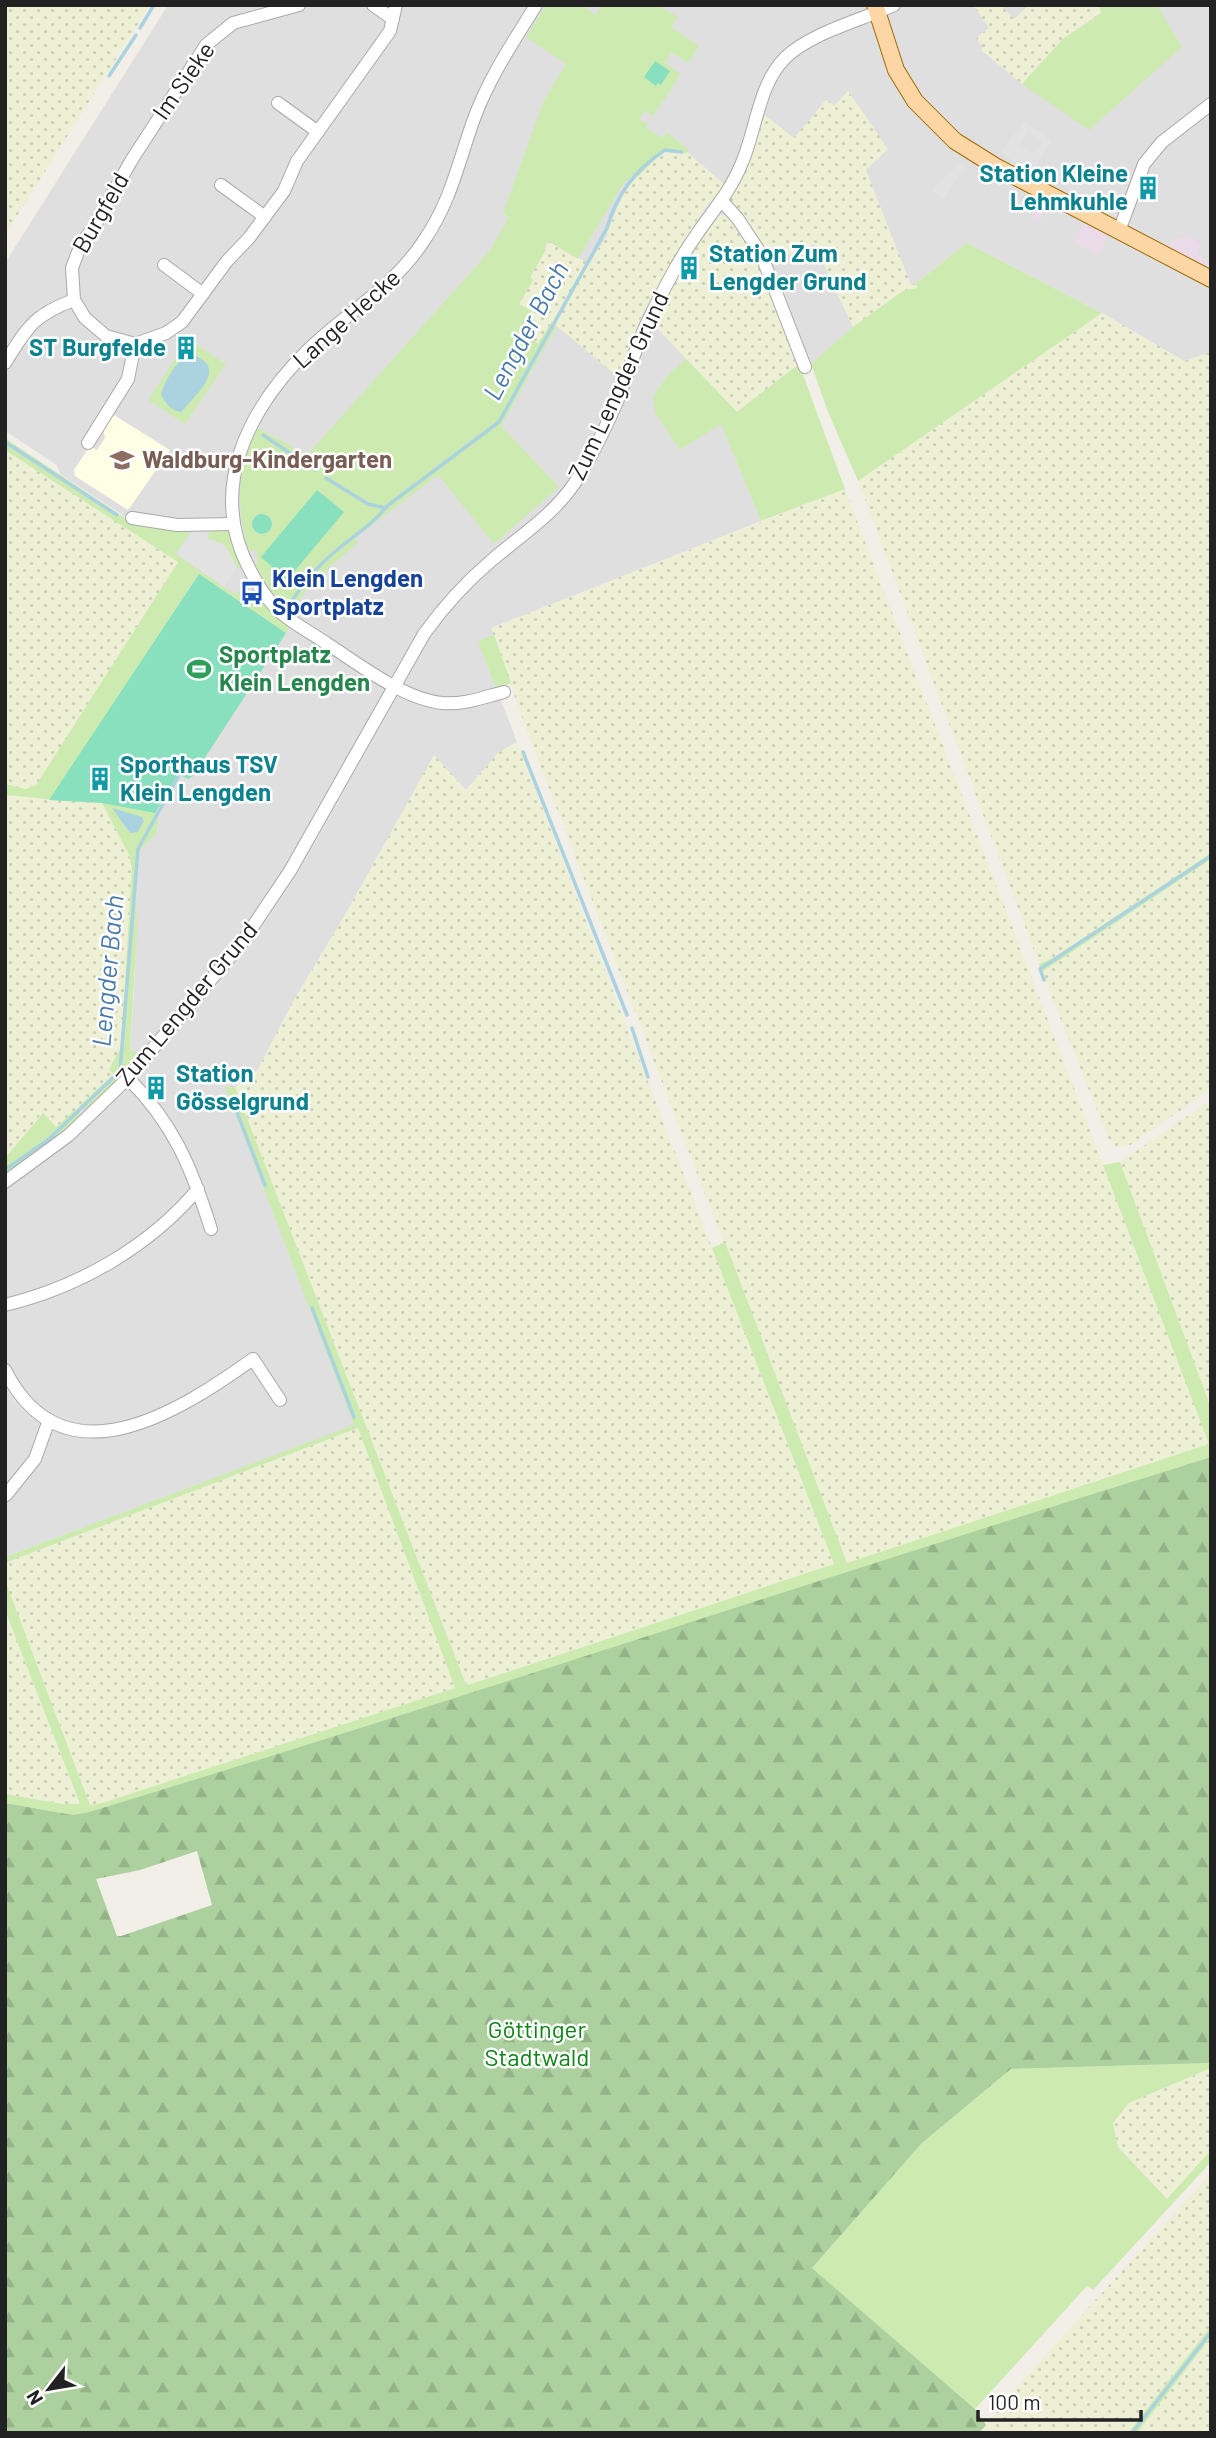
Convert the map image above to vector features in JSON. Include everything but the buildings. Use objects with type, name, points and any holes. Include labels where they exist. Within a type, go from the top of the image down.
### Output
[{"type":"main road","points":[[876,8],[896,71],[915,101],[941,129],[962,146],[1211,279]]},
{"type":"street","name":"Im Sieke","points":[[149,132],[206,45],[215,36],[240,20],[299,5]]},
{"type":"street","points":[[373,5],[393,19]]},
{"type":"street","points":[[5,363],[36,318],[54,307],[74,300],[78,309],[94,327],[106,336],[135,344],[155,338],[182,322],[227,261],[249,238],[285,191],[298,161],[390,31],[396,5]]},
{"type":"street","name":"Lange Hecke","points":[[395,685],[278,610],[264,594],[245,561],[234,524],[234,469],[252,424],[268,397],[320,338],[377,294],[415,254],[438,219],[452,188],[470,129],[488,86],[536,5]]},
{"type":"street","name":"Zum Lengder Grund","points":[[5,1182],[69,1135],[128,1078],[207,986],[258,921],[290,871],[424,634],[461,588],[534,526],[560,502],[573,485],[588,461],[615,405],[649,319],[687,248],[721,200],[741,165],[765,93],[782,61],[806,44],[876,8],[894,5]]},
{"type":"street","points":[[278,103],[318,132]]},
{"type":"street","points":[[1119,231],[1144,164],[1162,142],[1211,104]]},
{"type":"street","name":"Burgfeld","points":[[74,300],[71,279],[75,256],[149,132]]},
{"type":"street","points":[[221,185],[265,217]]},
{"type":"street","points":[[721,200],[738,219],[761,254],[805,367]]},
{"type":"street","points":[[164,265],[203,294]]},
{"type":"street","points":[[88,443],[128,379],[135,344]]},
{"type":"street","points":[[132,518],[177,525],[234,524]]},
{"type":"street","points":[[395,685],[426,700],[443,703],[468,702],[505,692]]},
{"type":"street","points":[[128,1078],[146,1096],[170,1128],[198,1189],[211,1229]]},
{"type":"street","points":[[5,1305],[68,1284],[123,1254],[166,1222],[198,1189]]},
{"type":"street","points":[[5,1370],[31,1407],[64,1427],[87,1433],[113,1431],[163,1414],[197,1397],[253,1359],[280,1400]]},
{"type":"street","points":[[6,1495],[35,1459],[49,1420]]},
{"type":"shaded area","points":[[5,5],[150,5],[5,235]]},
{"type":"shaded area","points":[[168,5],[1211,5],[1211,352],[1184,361],[1102,313],[967,243],[915,284],[918,288],[853,327],[802,375],[723,428],[761,521],[492,628],[494,635],[479,641],[517,742],[498,753],[466,790],[434,756],[293,1002],[257,1071],[235,1087],[226,1088],[355,1425],[5,1557],[5,1175],[114,1074],[130,1050],[135,976],[136,887],[140,850],[102,803],[49,800],[199,574],[118,512],[60,474],[57,465],[5,431],[5,263]]},
{"type":"shaded area","points":[[973,5],[1001,5],[1014,19],[1029,5],[1098,5],[1102,12],[1063,39],[1022,84],[981,50],[983,47],[976,38],[989,28]]},
{"type":"shaded area","points":[[848,91],[888,149],[866,170],[911,285],[915,284],[918,288],[903,291],[853,327],[814,244],[769,265],[729,200],[742,176],[765,115],[794,138],[826,100],[834,106]]},
{"type":"shaded area","points":[[1024,121],[1051,141],[1032,173],[1001,153]],"holes":[[[1028,131],[1042,141],[1033,154],[1019,144]]]},
{"type":"shaded area","points":[[663,152],[687,152],[725,185],[708,204],[681,245],[644,310],[618,377],[552,322],[538,344],[520,332],[531,311],[519,304],[533,280],[530,278],[549,241],[589,264],[608,234],[626,188]]},
{"type":"shaded area","points":[[960,163],[966,167],[942,200],[932,189]]},
{"type":"shaded area","points":[[1041,200],[1049,204],[1039,223],[1031,219]]},
{"type":"shaded area","points":[[719,214],[729,217],[753,248],[762,277],[776,303],[799,364],[737,412],[655,326],[660,307],[680,273],[688,277],[694,267],[687,262]]},
{"type":"shaded area","points":[[1084,223],[1108,235],[1098,255],[1074,242]]},
{"type":"shaded area","points":[[1189,235],[1201,245],[1197,254],[1209,263],[1211,255],[1211,272],[1162,247],[1179,237],[1181,239]]},
{"type":"shaded area","points":[[1102,313],[1184,361],[1211,352],[1211,853],[1053,958],[1039,964],[858,481]]},
{"type":"shaded area","name":"Waldburg-Kindergarten","points":[[112,414],[170,450],[128,510],[75,476],[74,470],[90,446],[97,450],[105,438],[103,428]]},
{"type":"shaded area","points":[[5,450],[178,562],[45,772],[36,785],[26,789],[5,784]]},
{"type":"shaded area","points":[[845,489],[1210,1444],[847,1564],[527,731],[491,628]]},
{"type":"shaded area","points":[[193,529],[211,529],[207,538],[225,545],[237,568],[224,587],[176,554]]},
{"type":"shaded area","points":[[389,706],[391,711],[296,878],[214,992],[211,990],[243,949]]},
{"type":"shaded area","points":[[517,742],[834,1564],[468,1685],[235,1087],[257,1071],[293,1002],[434,755],[466,790],[498,753]]},
{"type":"shaded area","points":[[184,777],[196,784],[185,802],[173,795]]},
{"type":"shaded area","points":[[5,795],[102,803],[129,855],[132,869],[123,1028],[114,1074],[56,1128],[42,1113],[5,1158]]},
{"type":"shaded area","points":[[1211,859],[1211,1089],[1132,1144],[1122,1148],[1114,1146],[1109,1141],[1042,972]]},
{"type":"shaded area","points":[[1211,1100],[1211,1408],[1120,1162]]},
{"type":"shaded area","points":[[152,1239],[149,1246],[97,1279],[55,1299],[47,1297]]},
{"type":"shaded area","points":[[5,1381],[16,1399],[37,1420],[32,1420],[15,1404],[5,1389]]},
{"type":"shaded area","points":[[205,1396],[202,1402],[160,1424],[108,1439],[103,1437],[113,1435]]},
{"type":"shaded area","points":[[358,1427],[455,1688],[90,1805],[5,1580],[5,1563]]},
{"type":"shaded area","points":[[5,1610],[80,1805],[5,1794]]},
{"type":"shaded area","points":[[1211,2068],[1211,2150],[1167,2200],[1118,2147],[1113,2123],[1129,2103]]},
{"type":"shaded area","points":[[1211,2173],[1211,2326],[1128,2433],[979,2433],[1041,2360]]},
{"type":"shaded area","points":[[1211,2337],[1211,2433],[1137,2433],[1165,2396]]},
{"type":"green space","points":[[546,5],[582,5],[596,15],[602,5],[657,5],[678,17],[671,27],[699,46],[688,63],[671,52],[665,63],[681,74],[653,116],[645,111],[639,119],[648,124],[646,128],[663,138],[667,132],[689,150],[686,153],[663,152],[637,177],[634,174],[623,184],[578,259],[548,241],[544,248],[546,250],[530,277],[533,280],[519,304],[532,311],[520,332],[538,343],[552,322],[557,326],[501,426],[559,487],[494,544],[438,475],[355,538],[358,543],[314,583],[291,611],[270,590],[255,564],[258,562],[256,549],[249,552],[242,519],[240,489],[251,444],[258,428],[307,455],[489,252],[509,217],[503,213],[544,100],[566,64],[526,37]]},
{"type":"green space","points":[[1098,5],[1157,5],[1182,47],[1089,130],[1022,84],[1063,39],[1102,13]]},
{"type":"green space","points":[[655,61],[670,71],[661,85],[658,83],[656,86],[644,77]]},
{"type":"green space","points":[[967,243],[1102,313],[858,481],[828,412],[811,364],[853,327],[903,291],[918,288],[915,284]]},
{"type":"green space","points":[[194,343],[226,364],[185,424],[148,400],[185,344],[191,347]]},
{"type":"green space","points":[[686,359],[737,412],[799,364],[845,489],[761,521],[721,424],[680,450],[655,413],[653,396],[669,374]]},
{"type":"green space","points":[[5,438],[134,524],[193,529],[176,554],[236,595],[241,588],[246,591],[244,594],[251,598],[254,594],[261,596],[289,628],[286,633],[199,574],[113,704],[79,802],[5,795],[5,784],[26,789],[36,785],[178,562],[5,450]]},
{"type":"green space","points":[[317,490],[344,512],[287,580],[261,557]]},
{"type":"green space","points":[[262,514],[269,517],[272,524],[269,531],[262,534],[255,531],[252,524],[255,517]]},
{"type":"green space","points":[[225,529],[231,533],[243,568],[237,568],[225,545],[207,538],[209,530]]},
{"type":"green space","name":"Sportplatz Klein Lengden","points":[[199,574],[286,633],[193,776],[188,779],[178,774],[155,813],[102,803],[49,800]]},
{"type":"green space","points":[[494,635],[511,683],[496,689],[478,641]]},
{"type":"green space","points":[[162,800],[155,813],[158,821],[156,834],[140,850],[136,887],[137,932],[130,1049],[138,1054],[126,1068],[127,1071],[87,1111],[80,1105],[114,1074],[109,1069],[121,1047],[132,869],[129,855],[102,803]]},
{"type":"green space","points":[[1211,853],[1211,859],[1042,972],[1039,964],[1053,958]]},
{"type":"green space","points":[[225,1087],[235,1087],[468,1685],[834,1564],[712,1248],[725,1242],[847,1563],[1209,1444],[1103,1165],[1120,1162],[1211,1408],[1211,1457],[89,1812],[73,1815],[5,1803],[5,1794],[63,1804],[80,1804],[5,1610],[5,1580],[90,1805],[455,1688],[358,1428],[5,1563],[5,1557],[354,1425]]},
{"type":"green space","points":[[76,1109],[82,1115],[5,1175],[5,1158],[43,1113],[56,1127]]},
{"type":"green space","name":"Göttinger Stadtwald","points":[[1211,1457],[1211,2063],[1011,2069],[922,2143],[812,2268],[975,2409],[986,2425],[979,2433],[5,2433],[5,1803],[73,1815],[89,1812]],"holes":[[[197,1851],[212,1905],[117,1936],[96,1879],[140,1870]]]},
{"type":"green space","points":[[1211,2063],[1211,2068],[1129,2103],[1113,2123],[1118,2147],[1167,2199],[1211,2150],[1211,2162],[1093,2290],[1087,2286],[975,2409],[812,2268],[922,2143],[1011,2069]]},
{"type":"green space","points":[[1211,2326],[1211,2337],[1137,2433],[1128,2433]]},
{"type":"water","points":[[190,354],[208,366],[209,374],[201,390],[182,412],[178,412],[169,406],[161,394],[172,371]]},
{"type":"water","points":[[112,808],[142,817],[144,821],[138,832],[130,833]]},
{"type":"waterway","points":[[140,28],[154,5]]},
{"type":"waterway","points":[[109,76],[136,35]]},
{"type":"waterway","name":"Lengder Bach","points":[[290,604],[323,562],[370,524],[387,506],[499,422],[607,228],[628,184],[665,150],[682,152]]},
{"type":"waterway","points":[[263,435],[315,470]]},
{"type":"waterway","points":[[5,442],[117,515]]},
{"type":"waterway","points":[[326,478],[368,504],[386,508]]},
{"type":"waterway","points":[[523,752],[627,1015]]},
{"type":"waterway","name":"Lengder Bach","points":[[5,1170],[49,1139],[120,1071],[138,849],[179,775]]},
{"type":"waterway","points":[[1044,980],[1040,969],[1211,856]]},
{"type":"waterway","points":[[632,1028],[648,1077]]},
{"type":"waterway","points":[[233,1102],[265,1185]]},
{"type":"waterway","points":[[312,1308],[354,1417]]},
{"type":"waterway","points":[[1132,2433],[1211,2332]]},
{"type":"place","name":"Station Kleine Lehmkuhle","points":[[1148,188]]},
{"type":"place","name":"Station Zum Lengder Grund","points":[[689,268]]},
{"type":"place","name":"ST Burgfelde","points":[[186,348]]},
{"type":"place","name":"Waldburg-Kindergarten","points":[[122,460]]},
{"type":"place","name":"Klein Lengden Sportplatz","points":[[252,593]]},
{"type":"place","name":"Sportplatz Klein Lengden","points":[[199,669]]},
{"type":"place","name":"Sporthaus TSV Klein Lengden","points":[[100,779]]},
{"type":"place","name":"Station Gösselgrund","points":[[156,1088]]}]
